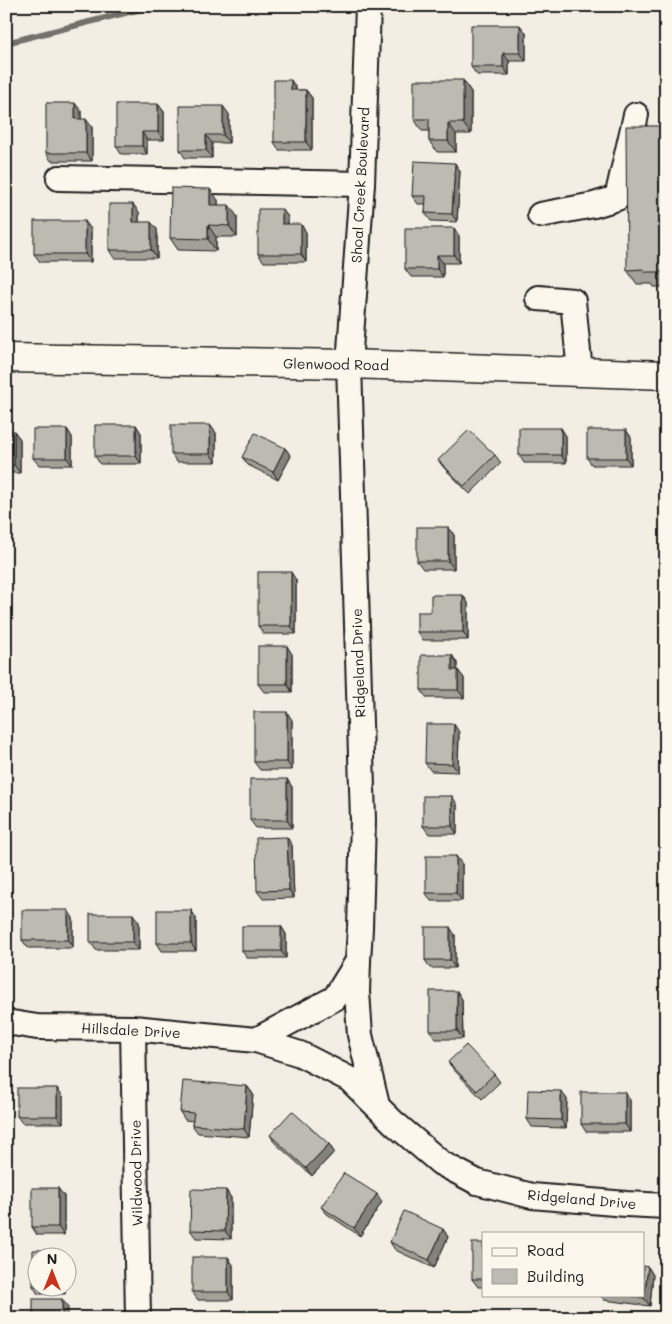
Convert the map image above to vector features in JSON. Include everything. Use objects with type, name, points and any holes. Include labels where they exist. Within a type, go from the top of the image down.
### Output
[{"type":"main road","name":"Glenwood Road","points":[[6,358],[349,364],[666,375]]},
{"type":"street","name":"Shoal Creek Boulevard","points":[[349,364],[362,184],[368,6]]},
{"type":"street","points":[[540,215],[617,198],[634,123],[657,132]]},
{"type":"street","points":[[59,178],[362,184]]},
{"type":"street","points":[[574,225],[594,204]]},
{"type":"street","points":[[538,298],[572,301],[580,372]]},
{"type":"street","name":"Ridgeland Drive","points":[[349,364],[363,820],[357,992],[360,1034],[377,1105]]},
{"type":"street","name":"Ridgeland Drive","points":[[256,1040],[335,998],[358,961]]},
{"type":"street","name":"Hillsdale Drive","points":[[6,1022],[37,1027],[133,1028],[256,1040]]},
{"type":"street","name":"Wildwood Drive","points":[[133,1028],[138,1318]]},
{"type":"street","name":"Ridgeland Drive","points":[[256,1040],[300,1054],[349,1079],[394,1123],[441,1163],[477,1182],[532,1196],[666,1206]]},
{"type":"building","points":[[471,25],[520,25],[520,53],[503,53],[503,67],[471,67]]},
{"type":"building","points":[[274,80],[291,80],[291,90],[306,90],[306,142],[274,142]]},
{"type":"building","points":[[414,80],[463,80],[463,123],[448,123],[448,141],[429,141],[429,119],[414,119]]},
{"type":"building","points":[[46,103],[75,103],[75,119],[86,119],[86,153],[46,153]]},
{"type":"building","points":[[116,104],[158,104],[158,132],[142,132],[142,146],[116,146]]},
{"type":"building","points":[[180,106],[223,106],[223,135],[206,135],[206,150],[180,150]]},
{"type":"building","points":[[626,126],[666,126],[666,272],[644,272],[644,269],[627,270]]},
{"type":"building","points":[[414,161],[455,163],[452,214],[425,213],[426,196],[412,196]]},
{"type":"building","points":[[171,188],[210,189],[210,205],[229,205],[229,226],[208,225],[208,239],[170,238]]},
{"type":"building","points":[[109,204],[133,204],[133,222],[151,222],[151,250],[109,250]]},
{"type":"building","points":[[258,209],[282,209],[282,224],[301,224],[301,254],[258,254]]},
{"type":"building","points":[[34,221],[85,221],[85,254],[34,254]]},
{"type":"building","points":[[405,228],[454,228],[454,255],[437,255],[437,269],[405,269]]},
{"type":"building","points":[[95,425],[136,425],[136,456],[95,456]]},
{"type":"building","points":[[171,425],[210,425],[210,454],[171,454]]},
{"type":"building","points":[[519,428],[561,428],[561,455],[519,455]]},
{"type":"building","points":[[33,429],[67,429],[67,458],[33,458]]},
{"type":"building","points":[[469,430],[495,455],[464,486],[438,460]]},
{"type":"building","points":[[587,430],[626,430],[626,458],[587,458]]},
{"type":"building","points":[[6,431],[14,431],[14,465],[6,465]]},
{"type":"building","points":[[255,433],[285,448],[273,472],[242,457]]},
{"type":"building","points":[[417,527],[448,527],[448,561],[417,561]]},
{"type":"building","points":[[258,572],[291,572],[291,626],[258,626]]},
{"type":"building","points":[[431,595],[463,595],[463,632],[417,632],[417,612],[431,612]]},
{"type":"building","points":[[258,646],[287,646],[287,684],[258,684]]},
{"type":"building","points":[[421,655],[452,655],[452,670],[458,670],[458,690],[421,690]]},
{"type":"building","points":[[254,712],[287,712],[287,762],[254,762]]},
{"type":"building","points":[[426,724],[454,724],[452,764],[425,763]]},
{"type":"building","points":[[250,779],[287,779],[287,820],[250,820]]},
{"type":"building","points":[[423,796],[452,796],[452,826],[423,826]]},
{"type":"building","points":[[287,837],[289,890],[257,891],[256,838]]},
{"type":"building","points":[[426,856],[456,856],[456,893],[426,893]]},
{"type":"building","points":[[22,910],[68,910],[68,940],[22,940]]},
{"type":"building","points":[[157,910],[191,910],[191,943],[157,943]]},
{"type":"building","points":[[90,914],[133,914],[133,942],[90,942]]},
{"type":"building","points":[[242,926],[281,926],[281,951],[242,951]]},
{"type":"building","points":[[425,927],[450,927],[450,960],[425,960]]},
{"type":"building","points":[[430,991],[457,991],[457,1031],[430,1031]]},
{"type":"building","points":[[466,1045],[494,1074],[477,1091],[448,1062]]},
{"type":"building","points":[[183,1081],[247,1086],[244,1129],[192,1125],[194,1113],[180,1112]]},
{"type":"building","points":[[17,1088],[57,1088],[57,1116],[17,1116]]},
{"type":"building","points":[[528,1090],[561,1091],[561,1120],[527,1119]]},
{"type":"building","points":[[581,1092],[625,1092],[625,1124],[581,1124]]},
{"type":"building","points":[[292,1111],[329,1144],[306,1168],[270,1135]]},
{"type":"building","points":[[344,1173],[377,1194],[354,1228],[321,1207]]},
{"type":"building","points":[[32,1188],[58,1188],[58,1227],[32,1227]]},
{"type":"building","points":[[191,1189],[226,1190],[225,1231],[190,1230]]},
{"type":"building","points":[[404,1211],[443,1229],[429,1260],[390,1242]]},
{"type":"building","points":[[472,1243],[482,1243],[482,1279],[472,1279]]},
{"type":"building","points":[[192,1257],[228,1257],[228,1292],[192,1292]]},
{"type":"building","points":[[644,1266],[648,1267],[644,1298],[629,1296],[644,1296]]},
{"type":"building","points":[[33,1299],[62,1299],[62,1318],[33,1318]]},
{"type":"waterway","points":[[6,43],[153,6]]}]
